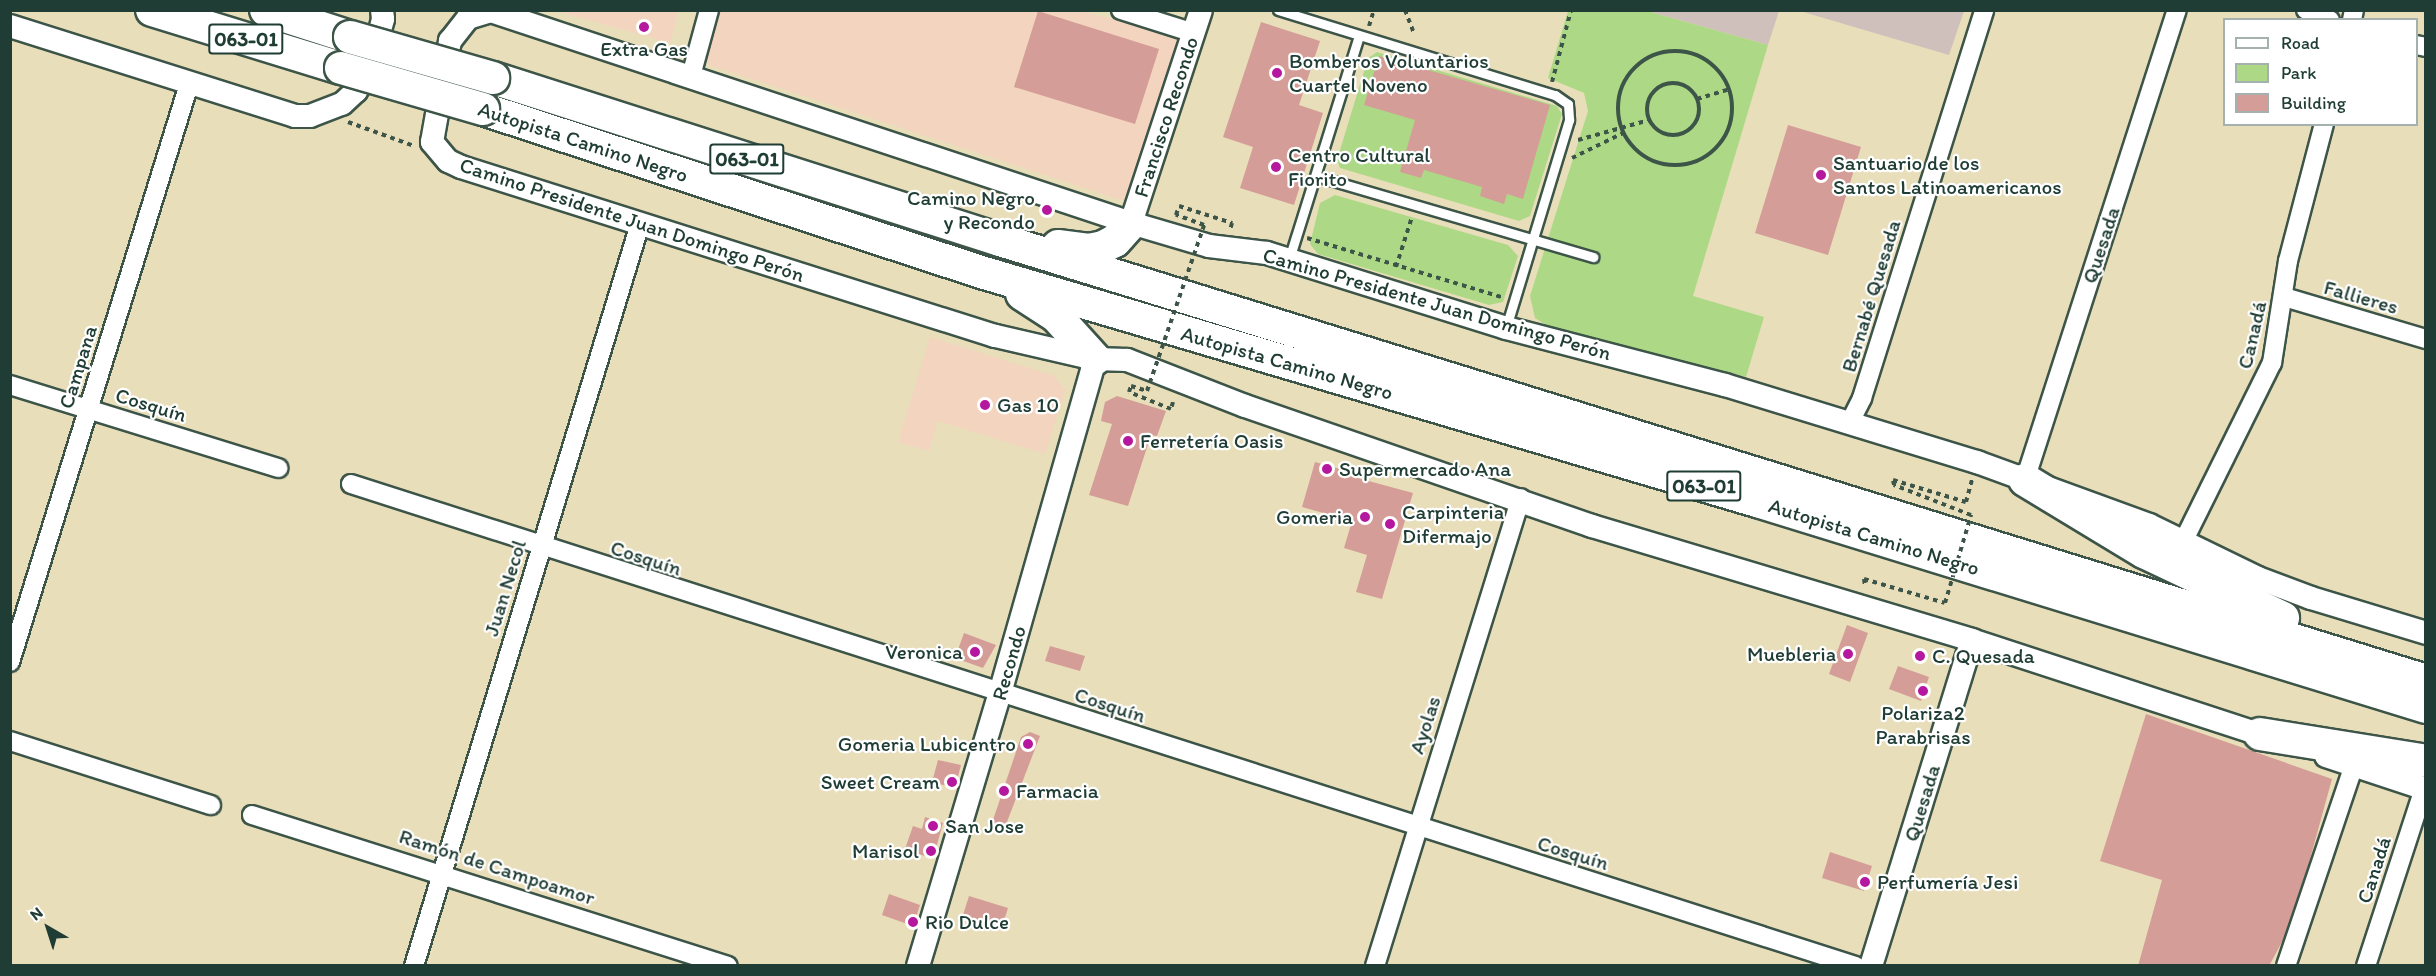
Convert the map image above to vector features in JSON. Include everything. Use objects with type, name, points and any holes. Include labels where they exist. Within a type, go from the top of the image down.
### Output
[{"type":"highway","name":"Autopista Camino Negro","points":[[152,10],[483,109],[981,272],[1757,501],[2426,707]]},
{"type":"highway","name":"Autopista Camino Negro","points":[[266,10],[493,78],[1000,240],[2426,679]]},
{"type":"highway","points":[[1000,240],[1089,250],[1115,241],[1131,223]]},
{"type":"highway","points":[[981,272],[1056,316],[1095,359]]},
{"type":"highway","points":[[2025,480],[2144,552],[2217,589],[2426,679]]},
{"type":"highway","points":[[2259,734],[2425,780]]},
{"type":"street","points":[[10,26],[295,117],[326,111],[356,91],[370,68],[383,19],[382,10]]},
{"type":"street","points":[[691,76],[710,10]]},
{"type":"street","points":[[1121,10],[1194,33]]},
{"type":"street","name":"Francisco Recondo","points":[[1131,223],[1201,10]]},
{"type":"street","name":"Bernabé Quesada","points":[[1850,422],[1862,398],[1984,10]]},
{"type":"street","name":"Quesada","points":[[2025,480],[2177,10]]},
{"type":"street","points":[[2306,10],[2325,18]]},
{"type":"street","name":"Camino Presidente Juan Domingo Perón","points":[[2425,780],[2354,765],[1972,640],[1592,526],[1521,498],[1245,406],[1127,360],[1095,359],[995,336],[461,167],[438,152],[431,132],[450,41],[468,14],[481,11],[514,15],[1131,223],[1209,246],[1289,259],[1506,328],[1850,422],[1977,462],[2111,509],[2184,540],[2258,578],[2311,598],[2426,633]]},
{"type":"street","name":"Campana","points":[[10,662],[189,84]]},
{"type":"street","name":"Canadá","points":[[2184,540],[2262,388],[2278,343],[2288,261],[2323,126]]},
{"type":"street","name":"Juan Necol","points":[[414,966],[640,224]]},
{"type":"street","name":"Fallieres","points":[[2284,297],[2426,339]]},
{"type":"street","name":"Recondo","points":[[918,966],[1000,693],[1095,359]]},
{"type":"street","name":"Cosquín","points":[[10,385],[278,468]]},
{"type":"street","name":"Cosquín","points":[[351,484],[541,548],[1856,966]]},
{"type":"street","name":"Ayolas","points":[[1375,966],[1416,827],[1521,498]]},
{"type":"street","name":"Quesada","points":[[1871,966],[1972,640]]},
{"type":"street","points":[[10,741],[211,805]]},
{"type":"street","points":[[2286,966],[2354,765]]},
{"type":"street","name":"Canadá","points":[[2366,966],[2425,780]]},
{"type":"street","name":"Ramón de Campoamor","points":[[252,815],[441,872],[728,966]]},
{"type":"street","points":[[2279,966],[2292,944]]},
{"type":"lane","points":[[1278,10],[1563,99],[1570,111],[1562,144],[1506,328]]},
{"type":"lane","points":[[1289,259],[1359,36]]},
{"type":"lane","points":[[1316,176],[1593,257]]},
{"type":"path","points":[[1405,10],[1414,33]]},
{"type":"path","points":[[1549,94],[1571,10]]},
{"type":"path","points":[[1671,51],[1690,52],[1708,61],[1729,89],[1732,112],[1728,131],[1717,147],[1701,159],[1683,165],[1657,162],[1634,148],[1621,128],[1618,98],[1624,81],[1636,66],[1652,55],[1671,51]]},
{"type":"path","points":[[1664,84],[1681,84],[1697,99],[1697,120],[1685,132],[1669,135],[1649,120],[1650,96],[1664,84]]},
{"type":"path","points":[[1697,99],[1729,89]]},
{"type":"path","points":[[326,111],[383,138],[438,152]]},
{"type":"path","points":[[1562,144],[1649,120]]},
{"type":"path","points":[[1555,166],[1623,133]]},
{"type":"path","points":[[1391,291],[1415,205]]},
{"type":"path","points":[[1173,402],[1171,409],[1129,392],[1131,386],[1148,391],[1204,225],[1176,215],[1179,206],[1232,223],[1230,230]]},
{"type":"path","points":[[1298,235],[1513,301]]},
{"type":"path","points":[[1864,579],[1945,603],[1971,515],[1894,485],[1893,480],[1966,502],[1977,462]]},
{"type":"shaded area","name":"Extra Gas","points":[[557,11],[679,11],[670,43]]},
{"type":"shaded area","points":[[718,11],[1083,11],[1183,39],[1124,201],[706,64]]},
{"type":"shaded area","points":[[1647,11],[1779,11],[1768,45]]},
{"type":"shaded area","points":[[1800,11],[1964,11],[1949,55]]},
{"type":"shaded area","name":"Gas 10","points":[[930,337],[1055,376],[1065,390],[1045,454],[938,421],[929,451],[898,442]]},
{"type":"green space","points":[[1568,11],[1647,11],[1768,45],[1693,296],[1764,317],[1746,377],[1546,325],[1535,318],[1530,296],[1588,111],[1584,93],[1548,78]]},
{"type":"green space","points":[[1377,52],[1557,106],[1562,114],[1530,216],[1519,221],[1340,168],[1337,160],[1368,58]]},
{"type":"green space","points":[[1335,195],[1508,245],[1518,256],[1503,302],[1489,305],[1318,254],[1310,244],[1320,203]]},
{"type":"building","points":[[1038,11],[1159,49],[1135,124],[1014,87]]},
{"type":"building","points":[[1261,22],[1320,41],[1299,105],[1323,113],[1294,205],[1240,188],[1253,147],[1223,137]]},
{"type":"building","points":[[1379,56],[1550,105],[1523,199],[1507,194],[1504,204],[1480,196],[1482,187],[1424,170],[1421,178],[1400,172],[1415,120],[1364,105]]},
{"type":"building","points":[[1788,125],[1861,147],[1828,255],[1755,233]]},
{"type":"building","points":[[1117,396],[1166,411],[1157,436],[1151,435],[1128,506],[1089,495],[1112,424],[1101,421],[1105,402]]},
{"type":"building","points":[[1315,462],[1340,469],[1339,473],[1413,493],[1382,599],[1356,592],[1367,555],[1344,548],[1352,521],[1302,507]]},
{"type":"building","name":"Muebleria","points":[[1847,625],[1868,633],[1850,682],[1829,674]]},
{"type":"building","name":"Veronica","points":[[964,633],[996,645],[983,668],[955,658]]},
{"type":"building","points":[[1050,646],[1085,656],[1080,671],[1045,661]]},
{"type":"building","points":[[1898,666],[1929,677],[1921,701],[1889,689]]},
{"type":"building","points":[[2146,714],[2332,779],[2307,870],[2283,940],[2269,966],[2138,966],[2162,880],[2100,861]]},
{"type":"building","points":[[1030,732],[1040,736],[1005,827],[992,823],[1021,737]]},
{"type":"building","points":[[938,760],[961,765],[955,788],[932,782]]},
{"type":"building","points":[[925,817],[943,823],[933,859],[905,849],[913,826],[922,829]]},
{"type":"building","points":[[1830,852],[1872,866],[1864,891],[1822,878]]},
{"type":"building","points":[[889,894],[920,905],[913,926],[882,915]]},
{"type":"building","points":[[969,896],[1008,908],[1001,930],[962,918]]},
{"type":"place","name":"Extra Gas","points":[[644,27]]},
{"type":"place","name":"Bomberos Voluntarios Cuartel Noveno","points":[[1277,73]]},
{"type":"place","name":"Centro Cultural Fiorito","points":[[1276,167]]},
{"type":"place","name":"Santuario de los Santos Latinoamericanos","points":[[1821,175]]},
{"type":"place","name":"Camino Negro y Recondo","points":[[1047,210]]},
{"type":"place","name":"Gas 10","points":[[985,405]]},
{"type":"place","name":"Ferretería Oasis","points":[[1128,441]]},
{"type":"place","name":"Supermercado Ana","points":[[1327,469]]},
{"type":"place","name":"Gomeria","points":[[1365,517]]},
{"type":"place","name":"Carpinteria Difermajo","points":[[1390,524]]},
{"type":"place","name":"Veronica","points":[[975,652]]},
{"type":"place","name":"Muebleria","points":[[1848,654]]},
{"type":"place","name":"C. Quesada","points":[[1920,656]]},
{"type":"place","name":"Polariza2 Parabrisas","points":[[1923,691]]},
{"type":"place","name":"Gomeria Lubicentro","points":[[1028,744]]},
{"type":"place","name":"Sweet Cream","points":[[952,782]]},
{"type":"place","name":"Farmacia","points":[[1004,791]]},
{"type":"place","name":"San Jose","points":[[933,826]]},
{"type":"place","name":"Marisol","points":[[931,851]]},
{"type":"place","name":"Perfumería Jesi","points":[[1865,882]]},
{"type":"place","name":"Rio Dulce","points":[[913,922]]}]
